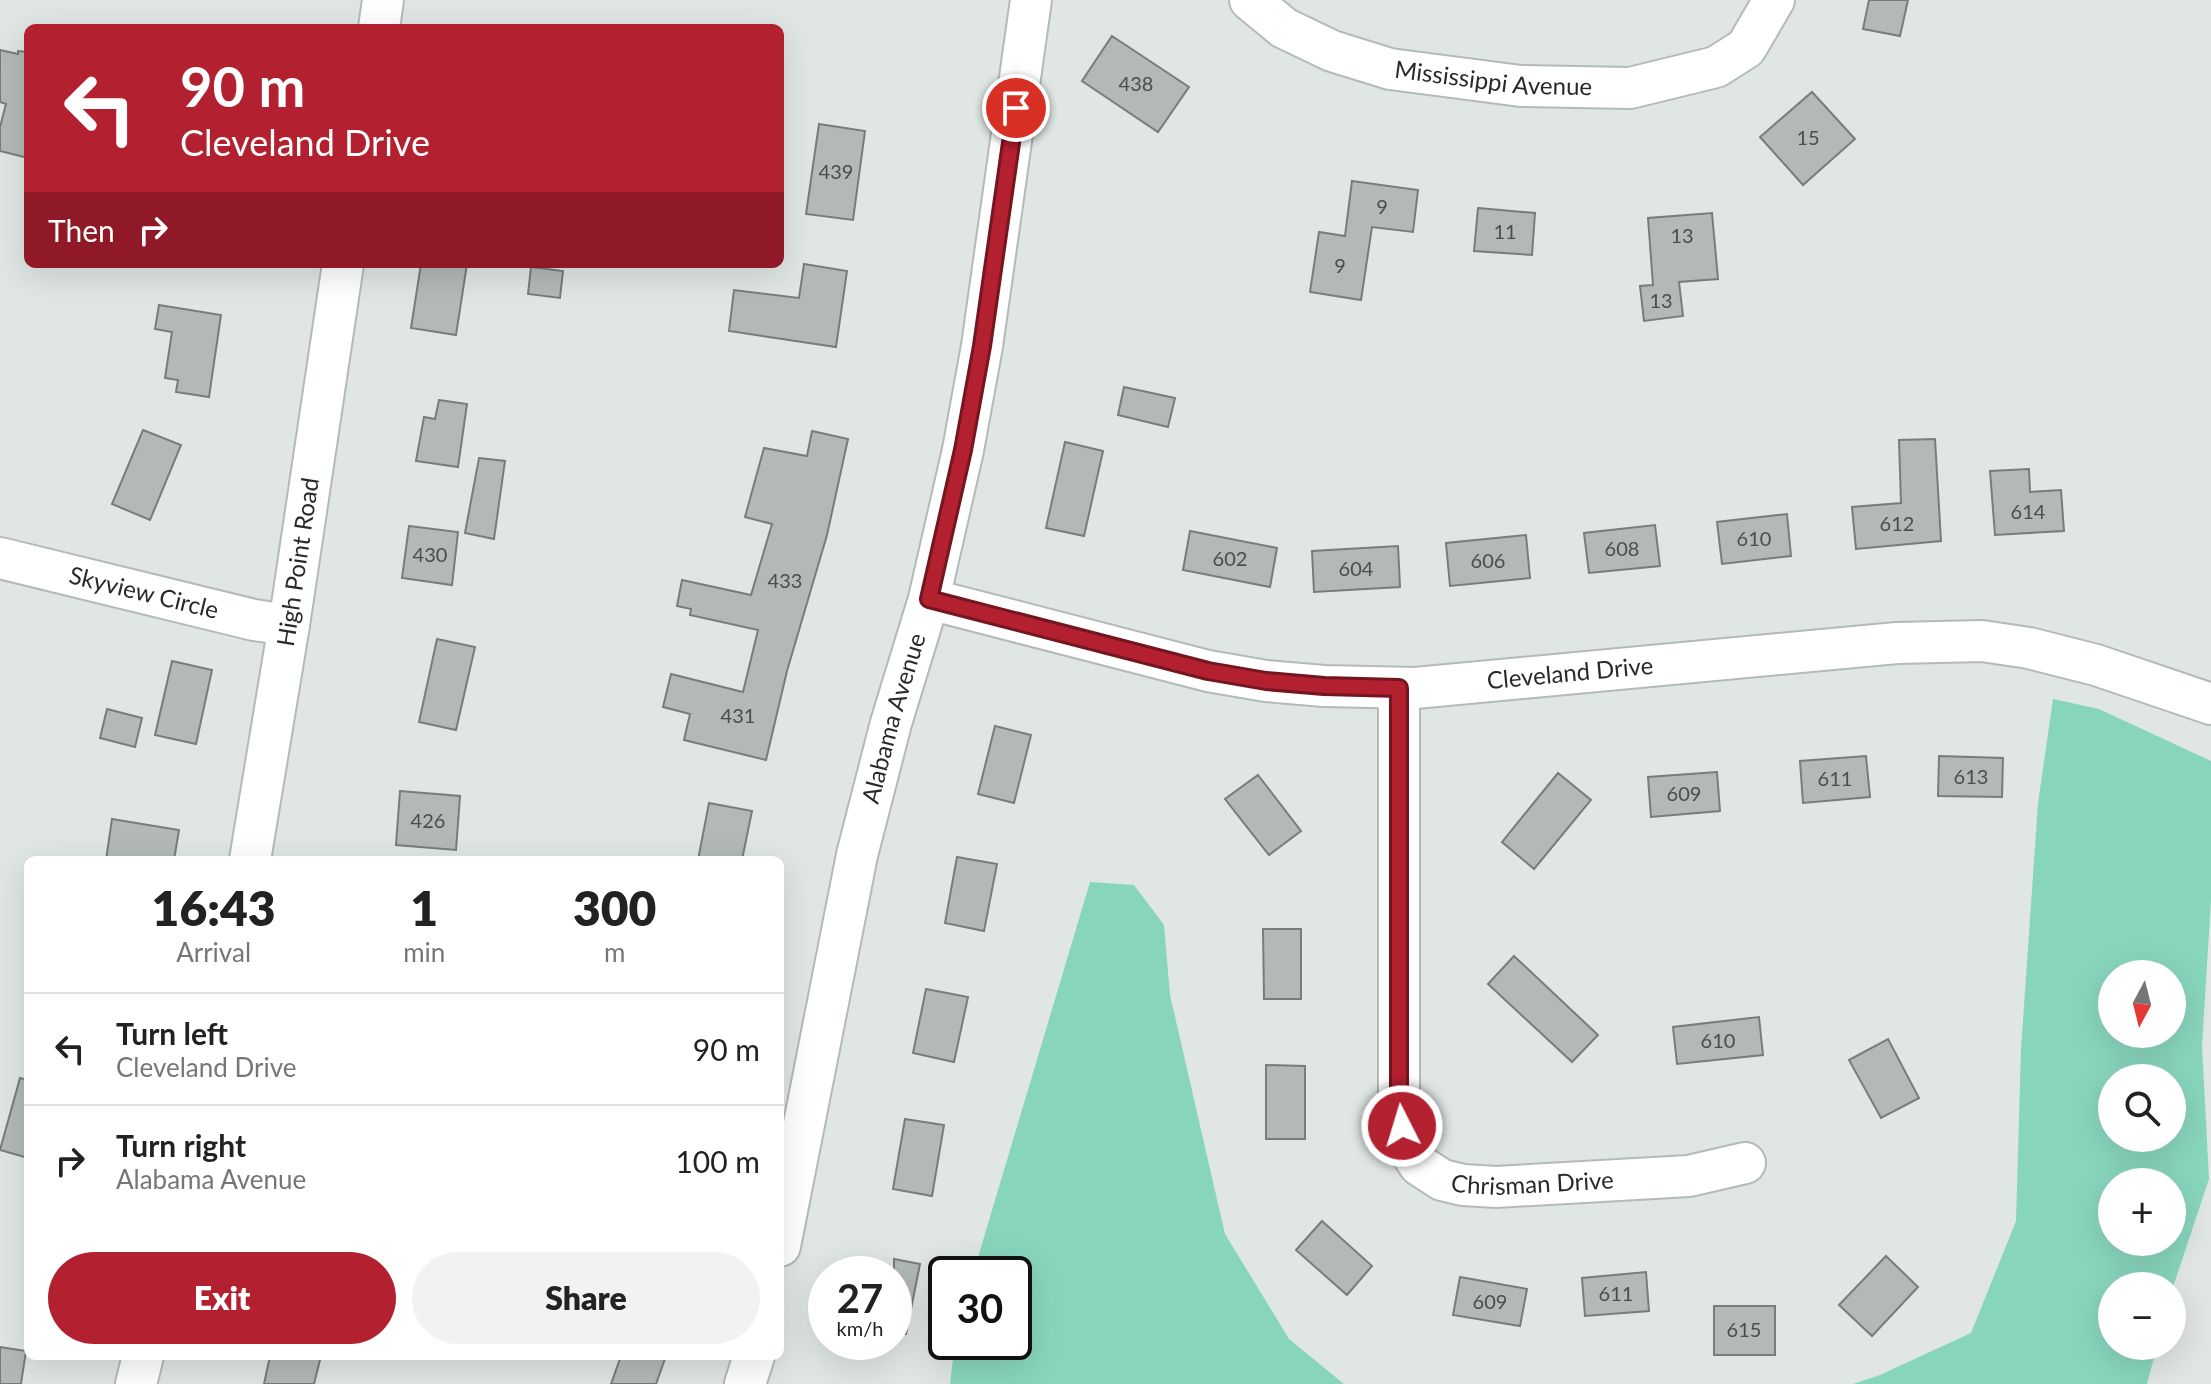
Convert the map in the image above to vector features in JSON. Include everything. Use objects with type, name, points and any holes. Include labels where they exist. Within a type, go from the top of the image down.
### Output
[{"type":"street","points":[[380,24],[383,0]]},
{"type":"street","name":"Alabama Avenue","points":[[784,1217],[857,855],[891,723],[929,599],[963,450],[982,346],[1031,0]]},
{"type":"street","name":"Mississippi Avenue","points":[[1250,0],[1284,28],[1332,51],[1390,69],[1521,86],[1630,88],[1716,67],[1746,48],[1774,0]]},
{"type":"street","name":"High Point Road","points":[[251,856],[342,268]]},
{"type":"street","name":"Skyview Circle","points":[[0,558],[254,620],[289,625]]},
{"type":"street","name":"Cleveland Drive","points":[[929,599],[1208,671],[1266,681],[1324,686],[1399,688],[1897,643],[1982,641],[2029,648],[2096,665],[2211,704]]},
{"type":"street","name":"Chrisman Drive","points":[[1399,688],[1399,1109],[1406,1144],[1419,1165],[1442,1180],[1496,1187],[1689,1176],[1745,1163]]},
{"type":"street","points":[[136,1384],[142,1360]]},
{"type":"street","points":[[745,1384],[753,1360]]},
{"type":"green space","points":[[2053,699],[2099,709],[2211,761],[2211,900],[2202,1046],[2209,1179],[2186,1248],[2186,1168],[2098,1168],[2098,1256],[2183,1256],[2178,1272],[2098,1272],[2098,1360],[2153,1360],[2147,1384],[1853,1384],[1880,1375],[1971,1333],[2016,1221],[2021,1049],[2038,803]]},
{"type":"green space","points":[[1090,882],[1134,885],[1164,925],[1170,995],[1225,1234],[1289,1339],[1344,1384],[950,1384],[953,1360],[1032,1360],[1032,1256],[978,1256]]},
{"type":"building","points":[[1869,0],[1908,0],[1900,36],[1863,29]]},
{"type":"building","points":[[1112,36],[1189,87],[1158,132],[1082,81]]},
{"type":"building","points":[[0,50],[18,54],[18,51],[24,52],[24,157],[0,151],[0,127],[6,104],[0,102]]},
{"type":"building","points":[[1812,92],[1855,139],[1803,185],[1760,137]]},
{"type":"building","points":[[819,124],[865,131],[853,220],[806,214]]},
{"type":"building","points":[[1352,181],[1418,190],[1413,232],[1372,227],[1361,300],[1310,292],[1319,232],[1345,236]]},
{"type":"building","points":[[1478,208],[1535,213],[1532,255],[1474,251]]},
{"type":"building","points":[[1712,213],[1718,279],[1679,282],[1683,316],[1644,321],[1640,286],[1653,285],[1648,218]]},
{"type":"building","points":[[804,264],[847,271],[836,347],[729,331],[734,290],[799,298]]},
{"type":"building","points":[[420,268],[466,268],[456,335],[411,328]]},
{"type":"building","points":[[531,268],[563,271],[560,298],[528,294]]},
{"type":"building","points":[[159,305],[221,315],[209,397],[176,392],[178,380],[165,378],[172,332],[155,329]]},
{"type":"building","points":[[1124,387],[1175,398],[1168,427],[1118,415]]},
{"type":"building","points":[[439,400],[467,404],[458,467],[416,461],[424,417],[435,419]]},
{"type":"building","points":[[143,430],[181,445],[150,520],[112,504]]},
{"type":"building","points":[[812,431],[848,439],[827,535],[787,671],[766,760],[684,740],[690,714],[663,707],[671,674],[743,692],[758,630],[690,615],[691,609],[677,606],[682,580],[751,595],[772,524],[745,517],[764,448],[807,456]]},
{"type":"building","points":[[1935,439],[1941,541],[1856,549],[1852,507],[1901,503],[1899,440]]},
{"type":"building","points":[[1065,442],[1103,451],[1084,536],[1046,528]]},
{"type":"building","points":[[479,458],[505,461],[494,539],[465,533]]},
{"type":"building","points":[[2029,469],[2030,492],[2061,490],[2064,531],[1995,535],[1990,471]]},
{"type":"building","points":[[1787,514],[1791,556],[1722,564],[1717,522]]},
{"type":"building","points":[[1655,525],[1660,566],[1589,573],[1584,533]]},
{"type":"building","points":[[409,526],[458,532],[452,585],[402,578]]},
{"type":"building","points":[[1190,531],[1277,548],[1270,587],[1183,570]]},
{"type":"building","points":[[1526,535],[1530,578],[1450,586],[1446,543]]},
{"type":"building","points":[[1398,546],[1400,587],[1314,592],[1312,551]]},
{"type":"building","points":[[437,639],[475,647],[456,730],[419,722]]},
{"type":"building","points":[[172,661],[212,670],[196,744],[155,735]]},
{"type":"building","points":[[107,709],[142,718],[135,747],[100,738]]},
{"type":"building","points":[[995,726],[1031,735],[1014,803],[978,794]]},
{"type":"building","points":[[1866,756],[1870,797],[1803,803],[1800,761]]},
{"type":"building","points":[[1939,756],[2003,758],[2002,797],[1938,796]]},
{"type":"building","points":[[1717,772],[1720,811],[1651,817],[1648,777]]},
{"type":"building","points":[[1558,773],[1591,800],[1534,869],[1502,842]]},
{"type":"building","points":[[1258,775],[1301,831],[1269,855],[1225,799]]},
{"type":"building","points":[[400,791],[460,796],[456,850],[396,845]]},
{"type":"building","points":[[709,803],[752,811],[743,856],[699,856]]},
{"type":"building","points":[[112,819],[179,830],[175,856],[107,856]]},
{"type":"building","points":[[957,857],[997,864],[984,931],[945,923]]},
{"type":"building","points":[[1263,929],[1301,929],[1301,999],[1264,999]]},
{"type":"building","points":[[1514,956],[1598,1035],[1572,1062],[1488,984]]},
{"type":"building","points":[[926,989],[968,997],[954,1062],[913,1053]]},
{"type":"building","points":[[1759,1017],[1763,1055],[1677,1064],[1673,1027]]},
{"type":"building","points":[[1888,1039],[1919,1098],[1881,1118],[1849,1060]]},
{"type":"building","points":[[1266,1065],[1305,1066],[1305,1139],[1266,1139]]},
{"type":"building","points":[[20,1078],[24,1079],[24,1157],[0,1150]]},
{"type":"building","points":[[905,1119],[944,1125],[932,1196],[893,1189]]},
{"type":"building","points":[[1322,1221],[1372,1266],[1347,1295],[1296,1250]]},
{"type":"building","points":[[1886,1256],[1918,1287],[1872,1336],[1839,1305]]},
{"type":"building","points":[[912,1262],[920,1264],[912,1304]]},
{"type":"building","points":[[1646,1272],[1649,1311],[1585,1316],[1582,1278]]},
{"type":"building","points":[[1460,1277],[1527,1289],[1520,1326],[1453,1315]]},
{"type":"building","points":[[1714,1306],[1775,1306],[1775,1355],[1714,1355]]},
{"type":"building","points":[[0,1347],[24,1351],[21,1384],[0,1384]]},
{"type":"building","points":[[269,1360],[320,1360],[314,1384],[264,1384]]},
{"type":"building","points":[[620,1360],[665,1360],[656,1384],[611,1384]]},
{"type":"route","points":[[1016,108],[982,346],[963,450],[929,599],[1208,671],[1266,681],[1399,688],[1399,1109],[1402,1126]]}]
